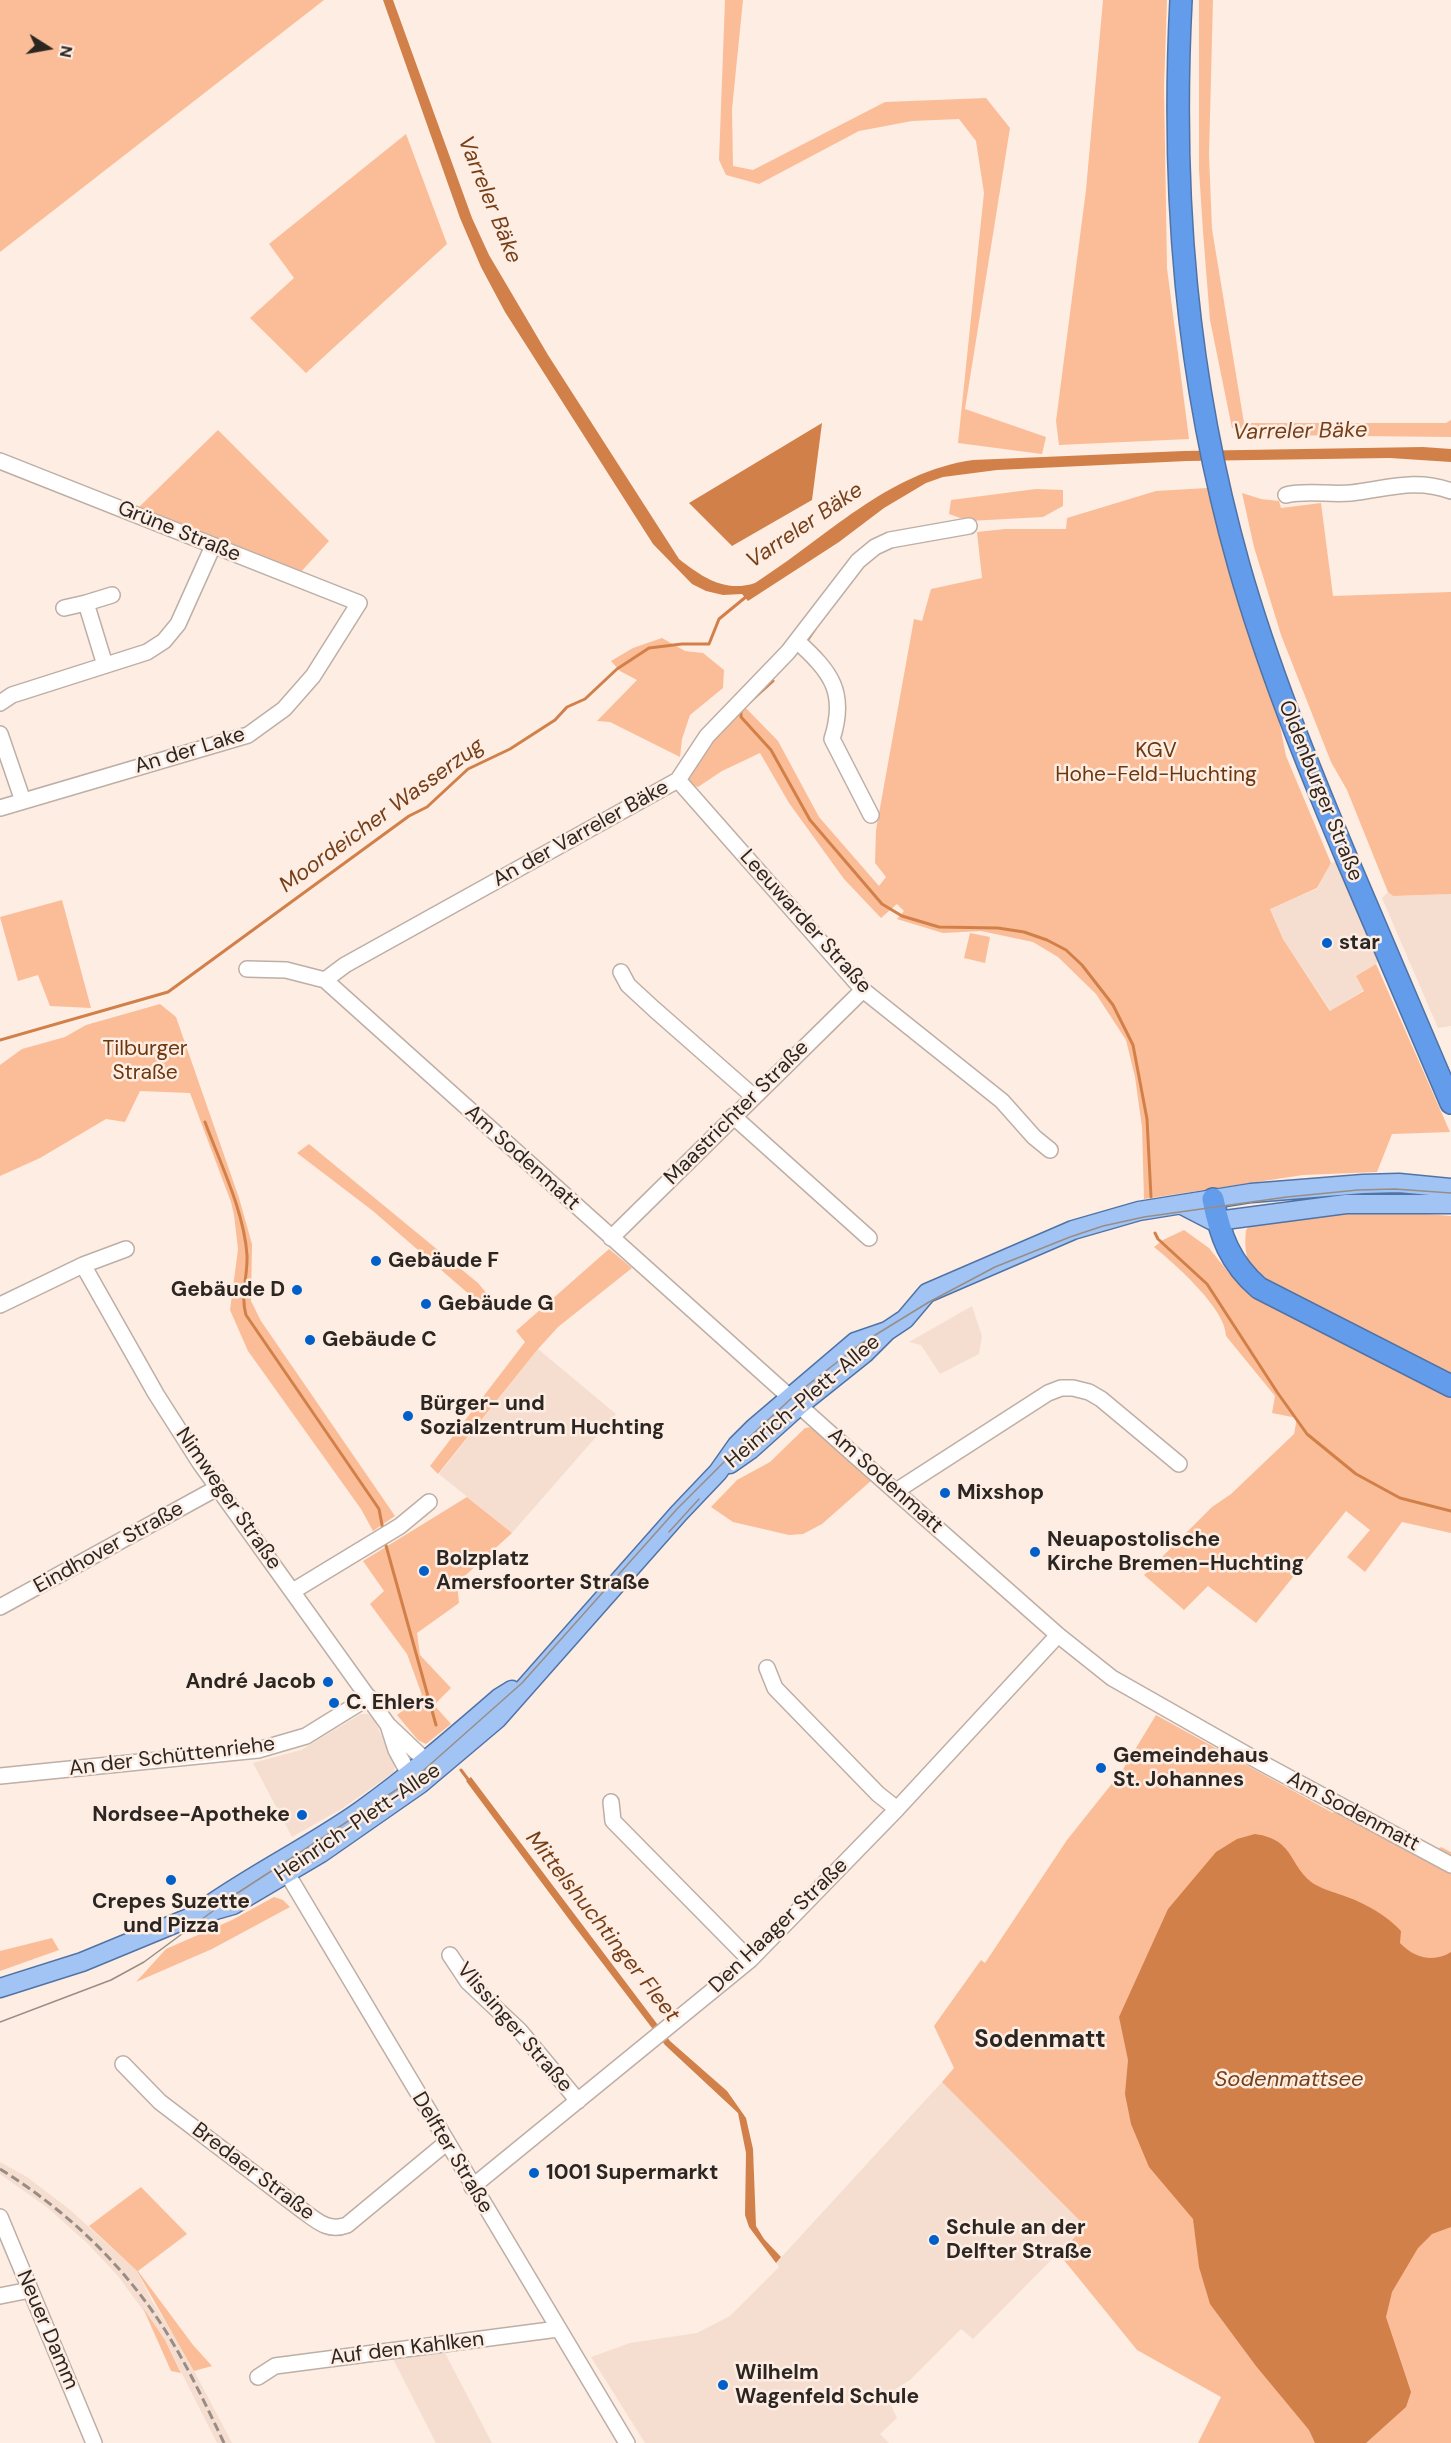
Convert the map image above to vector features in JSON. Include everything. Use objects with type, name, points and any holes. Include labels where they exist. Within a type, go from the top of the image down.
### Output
[{"type":"highway","points":[[1181,0],[1178,103],[1179,210],[1196,373],[1214,432]]},
{"type":"highway","points":[[1192,0],[1190,72],[1192,200],[1214,432]]},
{"type":"highway","name":"Oldenburger Straße","points":[[1214,432],[1256,622],[1295,735],[1451,1103]]},
{"type":"highway","name":"Oldenburger Straße","points":[[1226,490],[1262,601],[1321,766],[1451,1071]]},
{"type":"highway","points":[[1213,1199],[1224,1244],[1233,1261],[1259,1288],[1451,1386]]},
{"type":"main road","name":"Heinrich-Plett-Allee","points":[[0,1988],[82,1962],[191,1917],[233,1905],[284,1868],[359,1828],[417,1777],[497,1719],[533,1676],[718,1472],[750,1450],[795,1401],[865,1353],[887,1331],[905,1319],[927,1293],[1031,1246],[1110,1218],[1251,1193],[1341,1185],[1399,1183],[1451,1188]]},
{"type":"main road","points":[[1182,1205],[1217,1221],[1346,1204],[1451,1204]]},
{"type":"main road","name":"Heinrich-Plett-Allee","points":[[417,1777],[426,1761],[499,1698],[533,1676]]},
{"type":"street","name":"Grüne Straße","points":[[0,461],[359,603]]},
{"type":"street","points":[[1286,495],[1350,493],[1406,484],[1434,485],[1451,491]]},
{"type":"street","name":"An der Varreler Bäke","points":[[325,980],[345,965],[678,780],[707,736],[797,641],[845,575],[874,547],[890,540],[918,533],[969,526]]},
{"type":"street","points":[[0,703],[12,694],[147,652],[164,641],[178,624],[213,546]]},
{"type":"street","points":[[64,608],[112,595]]},
{"type":"street","points":[[86,603],[105,665]]},
{"type":"street","name":"An der Lake","points":[[0,808],[248,735],[284,709],[313,676],[359,603]]},
{"type":"street","points":[[797,641],[819,661],[833,681],[837,694],[838,719],[832,739],[871,815]]},
{"type":"street","points":[[0,734],[23,801]]},
{"type":"street","name":"Leeuwarder Straße","points":[[678,780],[863,990],[999,1098],[1034,1137],[1050,1150]]},
{"type":"street","name":"Am Sodenmatt","points":[[247,969],[286,970],[325,980],[611,1238],[1058,1635],[1112,1678],[1260,1762],[1451,1865]]},
{"type":"street","points":[[621,972],[628,985],[645,1001],[753,1096]]},
{"type":"street","name":"Maastrichter Straße","points":[[611,1238],[863,990]]},
{"type":"street","points":[[733,1116],[869,1238]]},
{"type":"street","points":[[0,1305],[83,1265],[126,1248]]},
{"type":"street","name":"Nimweger Straße","points":[[83,1265],[156,1394],[217,1488],[388,1725],[426,1761]]},
{"type":"street","points":[[896,1491],[1048,1393],[1062,1388],[1084,1390],[1101,1399],[1179,1464]]},
{"type":"street","name":"Eindhover Straße","points":[[0,1607],[217,1488]]},
{"type":"street","points":[[293,1591],[400,1526],[429,1502]]},
{"type":"street","name":"Den Haager Straße","points":[[472,2187],[750,1960],[897,1809],[1058,1635]]},
{"type":"street","points":[[767,1668],[775,1688],[878,1794],[897,1809]]},
{"type":"street","name":"An der Schüttenriehe","points":[[0,1776],[258,1750],[306,1736],[369,1698]]},
{"type":"street","name":"Nimweger Straße","points":[[388,1725],[396,1750],[417,1777]]},
{"type":"street","points":[[611,1802],[613,1821],[750,1960]]},
{"type":"street","name":"Delfter Straße","points":[[284,1868],[472,2187],[627,2443]]},
{"type":"street","name":"Vlissinger Straße","points":[[450,1955],[468,1982],[520,2031],[578,2101]]},
{"type":"street","name":"Bredaer Straße","points":[[123,2064],[160,2102],[322,2225],[336,2229],[347,2225],[446,2143]]},
{"type":"street","name":"Neuer Damm","points":[[0,2217],[94,2443]]},
{"type":"street","points":[[0,2296],[30,2290]]},
{"type":"street","name":"Auf den Kahlken","points":[[258,2377],[275,2366],[558,2329]]},
{"type":"shaded area","points":[[1341,861],[1381,955],[1376,964],[1356,976],[1364,990],[1331,1011],[1283,939],[1270,908],[1317,889],[1331,863]]},
{"type":"shaded area","points":[[1388,892],[1394,896],[1451,894],[1451,1026],[1438,1028],[1382,898]]},
{"type":"shaded area","points":[[972,1306],[982,1336],[979,1354],[940,1374],[921,1345],[909,1342]]},
{"type":"shaded area","points":[[538,1349],[616,1414],[512,1533],[439,1474]]},
{"type":"shaded area","points":[[361,1714],[368,1714],[374,1719],[395,1767],[394,1772],[343,1808],[292,1837],[253,1763],[301,1750]]},
{"type":"shaded area","points":[[942,2082],[1085,2226],[973,2339],[961,2329],[910,2380],[886,2395],[897,2418],[880,2434],[889,2443],[645,2443],[591,2357],[630,2343],[697,2333],[730,2316],[779,2267],[776,2263]]},
{"type":"shaded area","points":[[0,2162],[27,2177],[69,2209],[137,2271],[152,2301],[181,2346],[232,2443],[217,2443],[165,2340],[118,2276],[88,2244],[48,2208],[0,2174]]},
{"type":"shaded area","points":[[445,2353],[492,2443],[436,2443],[393,2359]]},
{"type":"green space","points":[[0,0],[324,0],[0,252]]},
{"type":"green space","points":[[725,0],[743,0],[732,109],[733,166],[753,170],[885,102],[986,98],[1010,128],[965,409],[1046,437],[1042,454],[958,443],[984,193],[976,141],[959,119],[912,121],[859,131],[759,184],[726,175],[719,160]]},
{"type":"green space","points":[[1103,0],[1167,0],[1164,87],[1167,268],[1189,439],[1059,445],[1056,421],[1086,190]]},
{"type":"green space","points":[[1199,0],[1213,0],[1209,155],[1212,229],[1244,423],[1446,423],[1451,420],[1451,437],[1269,435],[1257,430],[1232,428],[1210,320],[1203,232],[1199,170]]},
{"type":"green space","points":[[406,134],[447,244],[306,373],[250,318],[294,278],[269,244]]},
{"type":"green space","points":[[218,430],[329,541],[299,574],[137,509]]},
{"type":"green space","points":[[1036,489],[1063,490],[1063,506],[1043,517],[969,521],[949,514],[951,500]]},
{"type":"green space","name":"KGV Hohe-Feld-Huchting","points":[[1210,489],[1275,700],[1286,756],[1331,863],[1317,888],[1270,909],[1283,939],[1330,1011],[1364,991],[1356,976],[1376,964],[1450,1132],[1392,1134],[1377,1172],[1303,1175],[1144,1199],[1142,1127],[1135,1077],[1126,1040],[1096,994],[1058,957],[1033,942],[981,931],[943,933],[897,919],[904,911],[897,904],[881,918],[844,879],[789,803],[760,753],[722,771],[698,787],[684,782],[691,767],[741,703],[778,741],[819,817],[879,886],[886,877],[875,863],[876,830],[914,619],[922,621],[931,589],[982,578],[977,532],[1005,529],[1066,529],[1067,518],[1156,491]]},
{"type":"green space","points":[[1242,493],[1261,499],[1279,501],[1281,508],[1321,503],[1333,596],[1451,592],[1451,894],[1393,896],[1388,892],[1347,790],[1331,762],[1281,635],[1254,547]]},
{"type":"green space","points":[[662,638],[685,651],[703,653],[724,670],[723,688],[690,715],[682,739],[680,757],[610,722],[597,721],[637,680],[620,671],[611,661],[633,648]]},
{"type":"green space","points":[[62,900],[91,1008],[50,1006],[38,975],[18,981],[0,917]]},
{"type":"green space","points":[[970,933],[990,937],[985,963],[964,958]]},
{"type":"green space","name":"Tilburger Straße","points":[[160,1004],[176,1017],[239,1198],[252,1244],[251,1301],[261,1321],[395,1516],[373,1531],[361,1509],[248,1351],[230,1310],[238,1249],[234,1215],[190,1093],[140,1091],[125,1122],[106,1119],[40,1158],[0,1176],[0,1065],[22,1049],[65,1037],[86,1025]]},
{"type":"green space","points":[[309,1144],[478,1283],[494,1302],[484,1309],[373,1211],[297,1153]]},
{"type":"green space","points":[[1346,1212],[1451,1216],[1451,1375],[1254,1274],[1247,1258],[1246,1247],[1246,1230],[1251,1224]]},
{"type":"green space","points":[[1184,1230],[1209,1248],[1229,1273],[1248,1291],[1451,1395],[1451,1533],[1402,1522],[1365,1572],[1347,1557],[1370,1530],[1346,1511],[1256,1623],[1208,1586],[1184,1610],[1144,1575],[1212,1507],[1231,1494],[1294,1434],[1297,1418],[1272,1413],[1275,1396],[1226,1336],[1224,1325],[1209,1300],[1154,1247]]},
{"type":"green space","points":[[609,1249],[632,1268],[558,1327],[438,1474],[430,1466],[525,1342],[516,1331]]},
{"type":"green space","points":[[812,1427],[872,1480],[822,1524],[803,1534],[789,1535],[733,1522],[711,1507],[737,1480],[770,1462],[805,1428]]},
{"type":"green space","points":[[467,1497],[512,1533],[457,1583],[459,1603],[417,1633],[420,1655],[451,1688],[434,1705],[451,1724],[426,1744],[418,1740],[397,1715],[422,1695],[407,1654],[370,1604],[384,1591],[363,1561]]},
{"type":"green space","points":[[1156,1715],[1333,1813],[1342,1800],[1435,1851],[1441,1847],[1451,1852],[1451,2443],[1198,2443],[1221,2397],[1137,2350],[1059,2254],[1085,2226],[942,2082],[954,2068],[934,2026],[981,1960],[985,1963],[1067,1840],[1122,1771]]},
{"type":"green space","points":[[274,1897],[283,1900],[290,1907],[212,1949],[136,1982],[166,1949],[232,1920]]},
{"type":"green space","points":[[52,1938],[59,1950],[0,1971],[0,1951]]},
{"type":"green space","points":[[141,2187],[187,2234],[138,2271],[193,2345],[212,2366],[194,2371],[137,2271],[89,2226]]},
{"type":"green space","points":[[143,2308],[165,2340],[181,2373],[171,2371]]},
{"type":"water","points":[[383,0],[393,0],[472,218],[489,255],[548,355],[679,559],[714,582],[734,586],[755,583],[885,492],[942,467],[973,460],[1184,451],[1423,447],[1451,449],[1451,462],[1390,458],[1187,461],[997,470],[943,477],[926,483],[884,508],[839,542],[748,601],[742,594],[723,595],[706,591],[692,584],[653,544],[505,312],[481,267],[460,218]]},
{"type":"water","points":[[822,423],[812,500],[732,546],[689,503]]},
{"type":"water","points":[[471,1777],[670,2041],[727,2091],[746,2118],[753,2149],[756,2226],[764,2239],[781,2257],[776,2263],[749,2227],[745,2215],[746,2153],[738,2113],[665,2045],[466,1781]]},
{"type":"water","name":"Sodenmattsee","points":[[1255,1834],[1278,1842],[1291,1855],[1307,1878],[1316,1885],[1362,1903],[1389,1920],[1401,1931],[1400,1943],[1411,1952],[1431,1958],[1451,1952],[1451,2227],[1432,2234],[1418,2248],[1392,2292],[1386,2317],[1411,2392],[1406,2407],[1366,2443],[1315,2443],[1309,2430],[1256,2366],[1210,2304],[1199,2267],[1193,2219],[1149,2167],[1131,2124],[1125,2094],[1128,2060],[1119,2017],[1168,1909],[1216,1852],[1237,1839]]},
{"type":"waterway","name":"Moordeicher Wasserzug","points":[[0,1040],[168,992],[409,816],[427,807],[468,769],[510,749],[555,720],[567,707],[585,699],[617,669],[649,648],[709,644],[719,619],[747,596]]},
{"type":"waterway","points":[[805,644],[815,629]]},
{"type":"waterway","points":[[773,681],[741,710],[741,717],[771,750],[810,820],[882,904],[902,916],[939,927],[998,928],[1024,932],[1047,940],[1066,950],[1082,965],[1113,1005],[1133,1045],[1147,1119],[1151,1197]]},
{"type":"waterway","name":"Mittelshuchtinger Fleet","points":[[205,1122],[236,1204],[245,1238],[247,1263],[244,1307],[246,1315],[379,1509],[383,1530]]},
{"type":"waterway","points":[[1155,1233],[1158,1239],[1207,1284],[1307,1434],[1356,1474],[1400,1498],[1451,1511]]},
{"type":"waterway","name":"Mittelshuchtinger Fleet","points":[[385,1542],[436,1725]]},
{"type":"waterway","name":"Mittelshuchtinger Fleet","points":[[461,1770],[470,1782]]},
{"type":"tram line","points":[[0,2022],[111,1980],[144,1962],[236,1894],[416,1777],[522,1683],[677,1509],[743,1443],[795,1395],[859,1345],[929,1302],[995,1267],[1070,1237],[1103,1226],[1144,1217],[1287,1197],[1358,1190],[1395,1189],[1451,1193]]},
{"type":"tram line","points":[[669,1532],[699,1499]]},
{"type":"railway","points":[[0,2169],[48,2202],[92,2240],[131,2283],[173,2343],[224,2443]]},
{"type":"place","name":"star","points":[[1327,943]]},
{"type":"place","name":"Gebäude F","points":[[376,1261]]},
{"type":"place","name":"Gebäude D","points":[[297,1290]]},
{"type":"place","name":"Gebäude G","points":[[426,1304]]},
{"type":"place","name":"Gebäude C","points":[[310,1340]]},
{"type":"place","name":"Bürger- und Sozialzentrum Huchting","points":[[408,1416]]},
{"type":"place","name":"Mixshop","points":[[945,1493]]},
{"type":"place","name":"Neuapostolische Kirche Bremen-Huchting","points":[[1035,1552]]},
{"type":"place","name":"Bolzplatz Amersfoorter Straße","points":[[424,1571]]},
{"type":"place","name":"André Jacob","points":[[328,1682]]},
{"type":"place","name":"C. Ehlers","points":[[334,1703]]},
{"type":"place","name":"Gemeindehaus St. Johannes","points":[[1101,1768]]},
{"type":"place","name":"Nordsee-Apotheke","points":[[302,1815]]},
{"type":"place","name":"Crepes Suzette und Pizza","points":[[171,1880]]},
{"type":"place","name":"1001 Supermarkt","points":[[534,2173]]},
{"type":"place","name":"Schule an der Delfter Straße","points":[[934,2240]]},
{"type":"place","name":"Wilhelm Wagenfeld Schule","points":[[723,2385]]},
{"type":"district","name":"Sodenmatt","points":[[1040,2041]]},
{"type":"water label","name":"Varreler Bäke","points":[[489,200]]},
{"type":"water label","name":"Varreler Bäke","points":[[1300,432]]},
{"type":"water label","name":"Varreler Bäke","points":[[805,526]]}]
